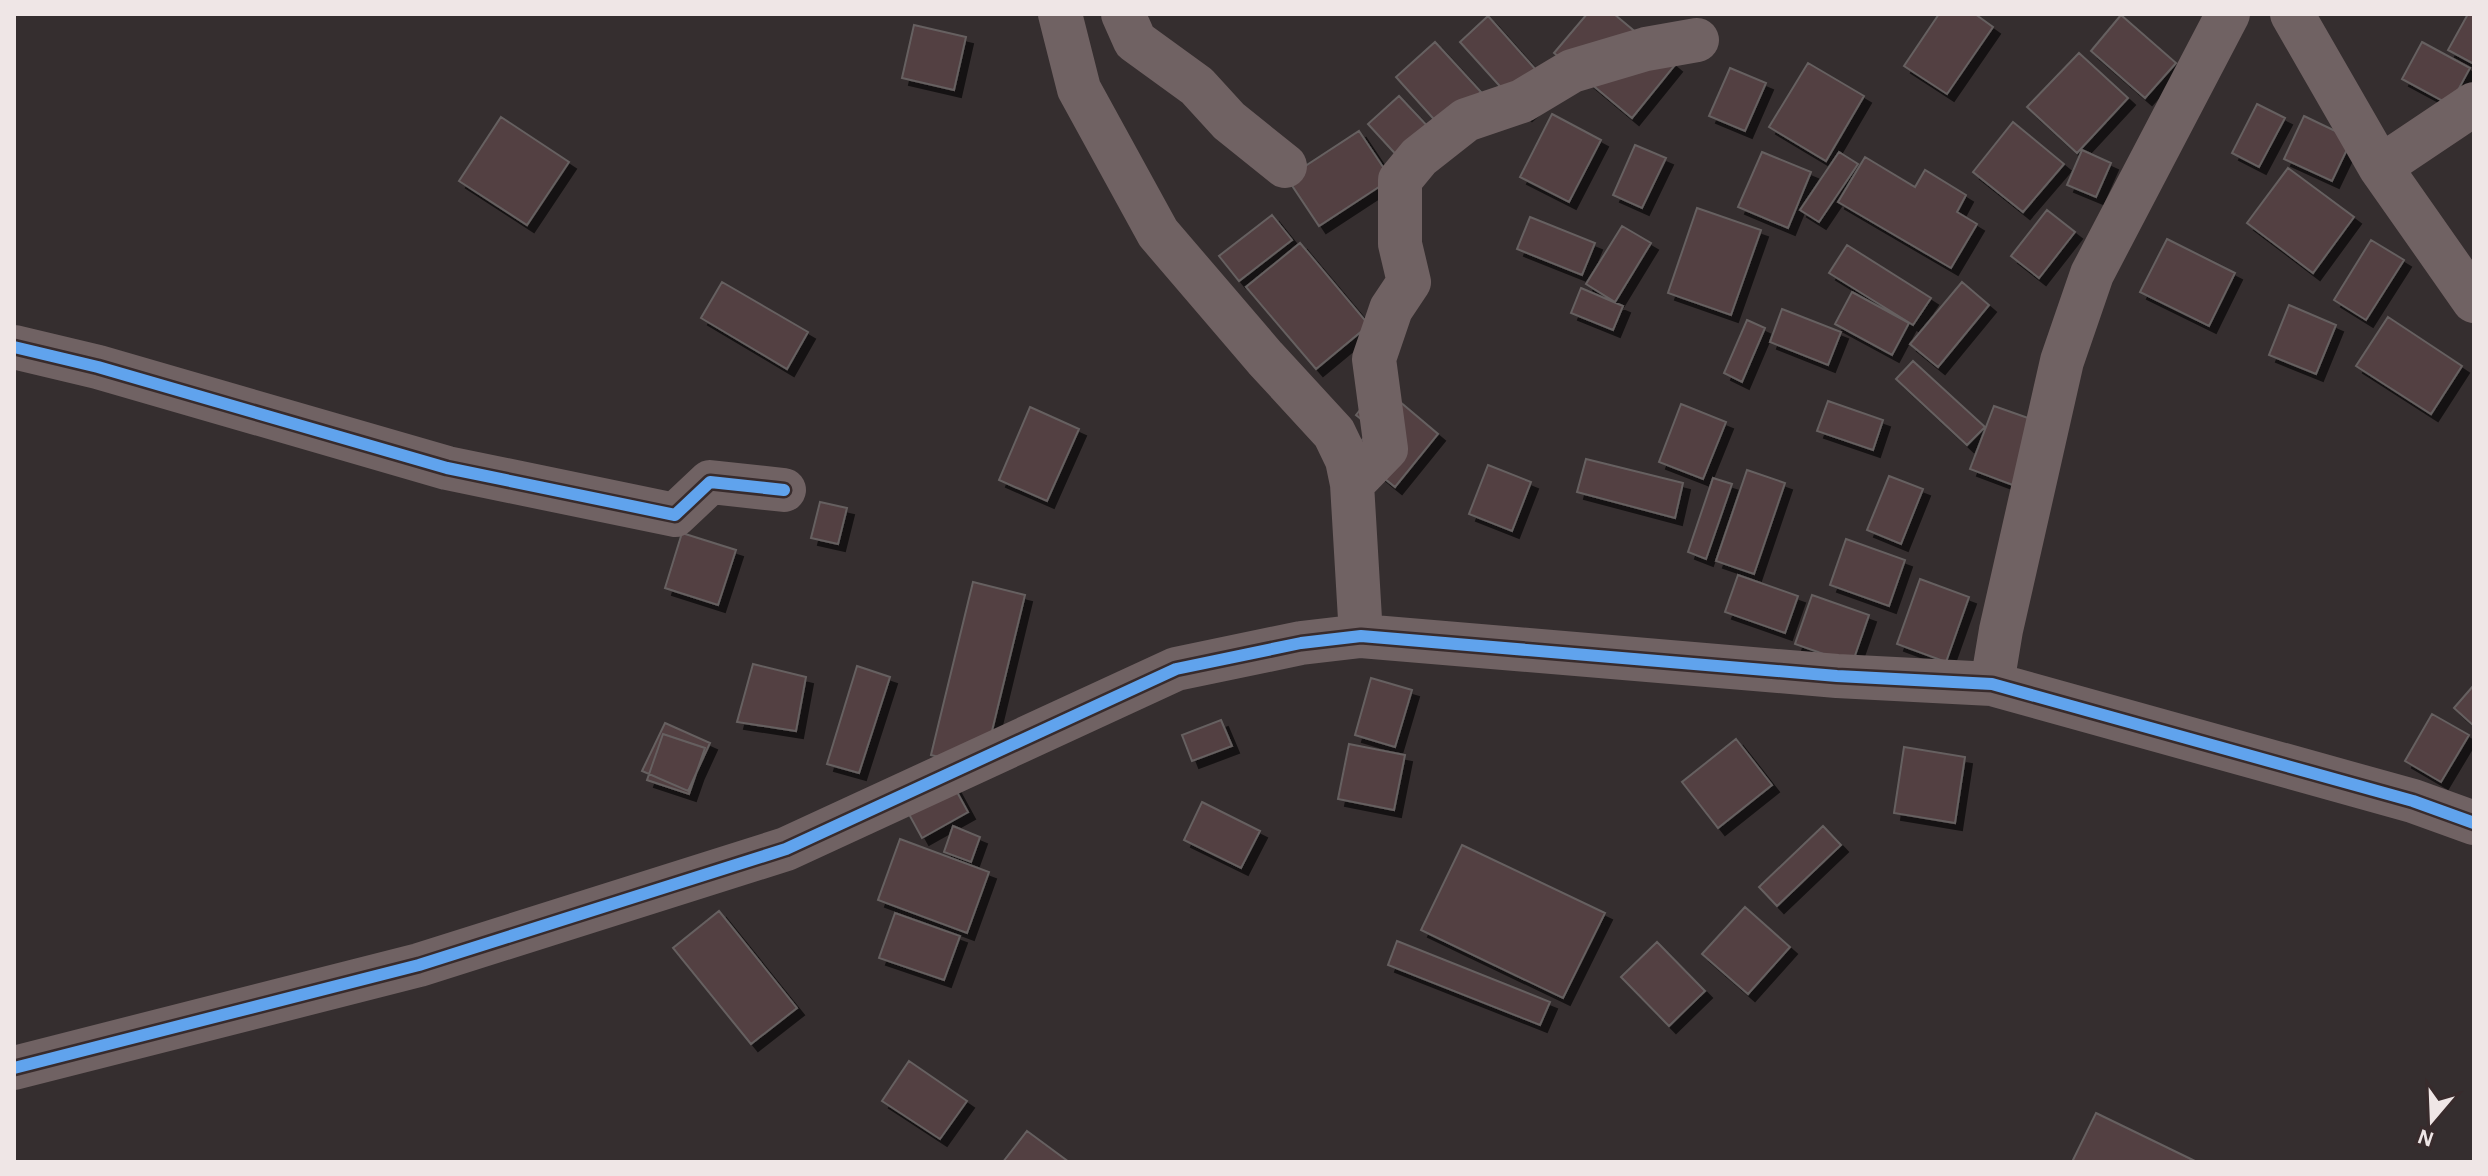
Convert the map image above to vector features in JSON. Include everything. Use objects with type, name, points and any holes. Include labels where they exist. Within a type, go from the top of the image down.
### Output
[{"type":"street","points":[[1060,14],[1079,89],[1158,233],[1334,433],[1347,460],[1352,484],[1361,636]]},
{"type":"street","points":[[1123,14],[1135,41],[1197,86],[1229,121],[1285,166]]},
{"type":"street","points":[[1352,484],[1386,449],[1374,359],[1391,309],[1409,282],[1400,244],[1400,180],[1419,157],[1466,120],[1522,101],[1572,71],[1646,49],[1697,40],[1655,14]]},
{"type":"street","points":[[1992,684],[2001,630],[2062,361],[2092,274],[2228,14]]},
{"type":"street","points":[[2292,14],[2380,167],[2474,301]]},
{"type":"street","points":[[2380,167],[2474,104]]},
{"type":"street","points":[[14,347],[98,367],[447,468],[675,515],[710,482],[784,490]]},
{"type":"street","points":[[14,1068],[419,965],[786,849],[1176,669],[1301,643],[1361,636],[1837,676],[1992,684],[2413,801],[2474,823]]},
{"type":"building","points":[[1587,14],[1614,14],[1675,65],[1632,118],[1554,53]]},
{"type":"building","points":[[1939,14],[1975,14],[1993,27],[1947,94],[1904,66]]},
{"type":"building","points":[[2468,14],[2474,14],[2474,64],[2448,50]]},
{"type":"building","points":[[2121,15],[2176,63],[2145,98],[2091,51]]},
{"type":"building","points":[[1488,16],[1553,89],[1525,114],[1460,42]]},
{"type":"building","points":[[914,25],[966,37],[954,90],[902,78]]},
{"type":"building","points":[[1435,42],[1481,92],[1441,127],[1396,77]]},
{"type":"building","points":[[2422,42],[2470,68],[2450,105],[2402,79]]},
{"type":"building","points":[[2079,53],[2128,98],[2077,153],[2027,107]]},
{"type":"building","points":[[1808,63],[1864,96],[1826,161],[1769,127]]},
{"type":"building","points":[[1730,68],[1766,83],[1745,131],[1709,116]]},
{"type":"building","points":[[1399,96],[1432,131],[1401,160],[1368,124]]},
{"type":"building","points":[[2257,104],[2285,118],[2259,167],[2232,153]]},
{"type":"building","points":[[1552,114],[1601,140],[1569,202],[1520,177]]},
{"type":"building","points":[[2304,116],[2352,139],[2332,181],[2284,159]]},
{"type":"building","points":[[501,117],[569,162],[527,225],[459,181]]},
{"type":"building","points":[[2013,122],[2064,164],[2023,212],[1973,172]]},
{"type":"building","points":[[1359,131],[1391,179],[1319,226],[1287,178]]},
{"type":"building","points":[[1635,145],[1666,158],[1642,208],[1613,195]]},
{"type":"building","points":[[2082,150],[2111,163],[2096,197],[2067,185]]},
{"type":"building","points":[[1762,152],[1811,172],[1788,228],[1738,207]]},
{"type":"building","points":[[1839,152],[1858,164],[1819,222],[1800,210]]},
{"type":"building","points":[[1865,157],[1915,187],[1925,170],[1966,195],[1957,212],[1977,224],[1951,268],[1838,202]]},
{"type":"building","points":[[2288,168],[2354,217],[2313,273],[2247,223]]},
{"type":"building","points":[[1697,208],[1761,230],[1731,315],[1668,293]]},
{"type":"building","points":[[2047,210],[2075,232],[2039,278],[2011,256]]},
{"type":"building","points":[[1272,215],[1292,240],[1239,281],[1219,256]]},
{"type":"building","points":[[1530,217],[1595,243],[1582,275],[1517,249]]},
{"type":"building","points":[[1622,226],[1651,243],[1615,302],[1586,284]]},
{"type":"building","points":[[2167,239],[2235,273],[2209,326],[2140,292]]},
{"type":"building","points":[[2371,240],[2404,260],[2366,320],[2334,300]]},
{"type":"building","points":[[1300,243],[1369,325],[1316,369],[1246,287]]},
{"type":"building","points":[[1847,245],[1931,298],[1913,325],[1829,273]]},
{"type":"building","points":[[722,282],[808,332],[787,369],[701,318]]},
{"type":"building","points":[[1962,282],[1989,305],[1938,367],[1910,344]]},
{"type":"building","points":[[1581,288],[1623,306],[1613,330],[1571,313]]},
{"type":"building","points":[[1852,292],[1909,323],[1892,355],[1835,324]]},
{"type":"building","points":[[2289,305],[2336,325],[2316,374],[2269,355]]},
{"type":"building","points":[[1782,309],[1841,332],[1828,365],[1770,342]]},
{"type":"building","points":[[2388,317],[2462,366],[2431,414],[2356,366]]},
{"type":"building","points":[[1747,320],[1765,328],[1742,382],[1724,373]]},
{"type":"building","points":[[1913,361],[1985,427],[1967,445],[1896,379]]},
{"type":"building","points":[[1380,385],[1438,434],[1395,487],[1352,452],[1372,428],[1356,415]]},
{"type":"building","points":[[1828,401],[1883,420],[1873,450],[1817,431]]},
{"type":"building","points":[[1681,404],[1726,422],[1703,479],[1659,462]]},
{"type":"building","points":[[1994,406],[2042,423],[2018,487],[1970,469]]},
{"type":"building","points":[[1030,407],[1079,429],[1047,501],[999,480]]},
{"type":"building","points":[[1586,459],[1683,483],[1675,518],[1577,492]]},
{"type":"building","points":[[1488,465],[1531,482],[1512,531],[1469,514]]},
{"type":"building","points":[[1747,470],[1785,483],[1754,574],[1716,561]]},
{"type":"building","points":[[1889,476],[1923,489],[1901,544],[1867,530]]},
{"type":"building","points":[[1713,478],[1732,484],[1706,559],[1688,552]]},
{"type":"building","points":[[820,502],[847,508],[838,544],[811,538]]},
{"type":"building","points":[[682,533],[736,550],[718,605],[665,588]]},
{"type":"building","points":[[1846,539],[1905,560],[1889,606],[1830,585]]},
{"type":"building","points":[[1738,575],[1798,596],[1785,633],[1725,612]]},
{"type":"building","points":[[1920,579],[1969,597],[1946,662],[1897,644]]},
{"type":"building","points":[[973,582],[1025,595],[983,768],[931,755]]},
{"type":"building","points":[[1812,595],[1869,615],[1852,664],[1795,644]]},
{"type":"building","points":[[753,664],[806,677],[796,731],[737,722]]},
{"type":"building","points":[[857,666],[890,677],[859,773],[827,764]]},
{"type":"building","points":[[1371,678],[1412,690],[1395,747],[1355,735]]},
{"type":"building","points":[[2474,685],[2474,726],[2454,708]]},
{"type":"building","points":[[2432,714],[2469,735],[2441,782],[2405,761]]},
{"type":"building","points":[[1221,720],[1232,746],[1192,761],[1182,735]]},
{"type":"building","points":[[665,723],[710,743],[688,791],[642,771]]},
{"type":"building","points":[[663,734],[705,748],[689,794],[647,780]]},
{"type":"building","points":[[1736,739],[1772,785],[1718,828],[1682,782]]},
{"type":"building","points":[[1349,744],[1405,755],[1394,810],[1338,799]]},
{"type":"building","points":[[1904,747],[1965,757],[1955,823],[1894,813]]},
{"type":"building","points":[[951,781],[968,812],[922,838],[905,807]]},
{"type":"building","points":[[1202,802],[1260,831],[1241,868],[1184,840]]},
{"type":"building","points":[[953,826],[980,837],[971,862],[944,852]]},
{"type":"building","points":[[1823,826],[1841,845],[1777,906],[1759,887]]},
{"type":"building","points":[[900,839],[989,872],[967,933],[878,900]]},
{"type":"building","points":[[1462,845],[1605,913],[1563,998],[1421,930]]},
{"type":"building","points":[[1745,907],[1790,947],[1748,994],[1702,954]]},
{"type":"building","points":[[719,911],[797,1008],[751,1044],[673,948]]},
{"type":"building","points":[[895,913],[960,936],[944,980],[879,958]]},
{"type":"building","points":[[1397,941],[1550,1002],[1540,1025],[1388,965]]},
{"type":"building","points":[[1657,942],[1705,991],[1669,1026],[1621,977]]},
{"type":"building","points":[[909,1061],[967,1101],[940,1139],[882,1101]]},
{"type":"building","points":[[2096,1113],[2197,1162],[2072,1162]]},
{"type":"building","points":[[1027,1131],[1069,1162],[1003,1162]]},
{"type":"cycle path","points":[[14,347],[98,367],[447,468],[675,515],[710,482],[784,490]]},
{"type":"cycle path","points":[[14,1068],[419,965],[786,849],[1176,669],[1301,643],[1361,636],[1837,676],[1992,684],[2413,801],[2474,823]]}]
